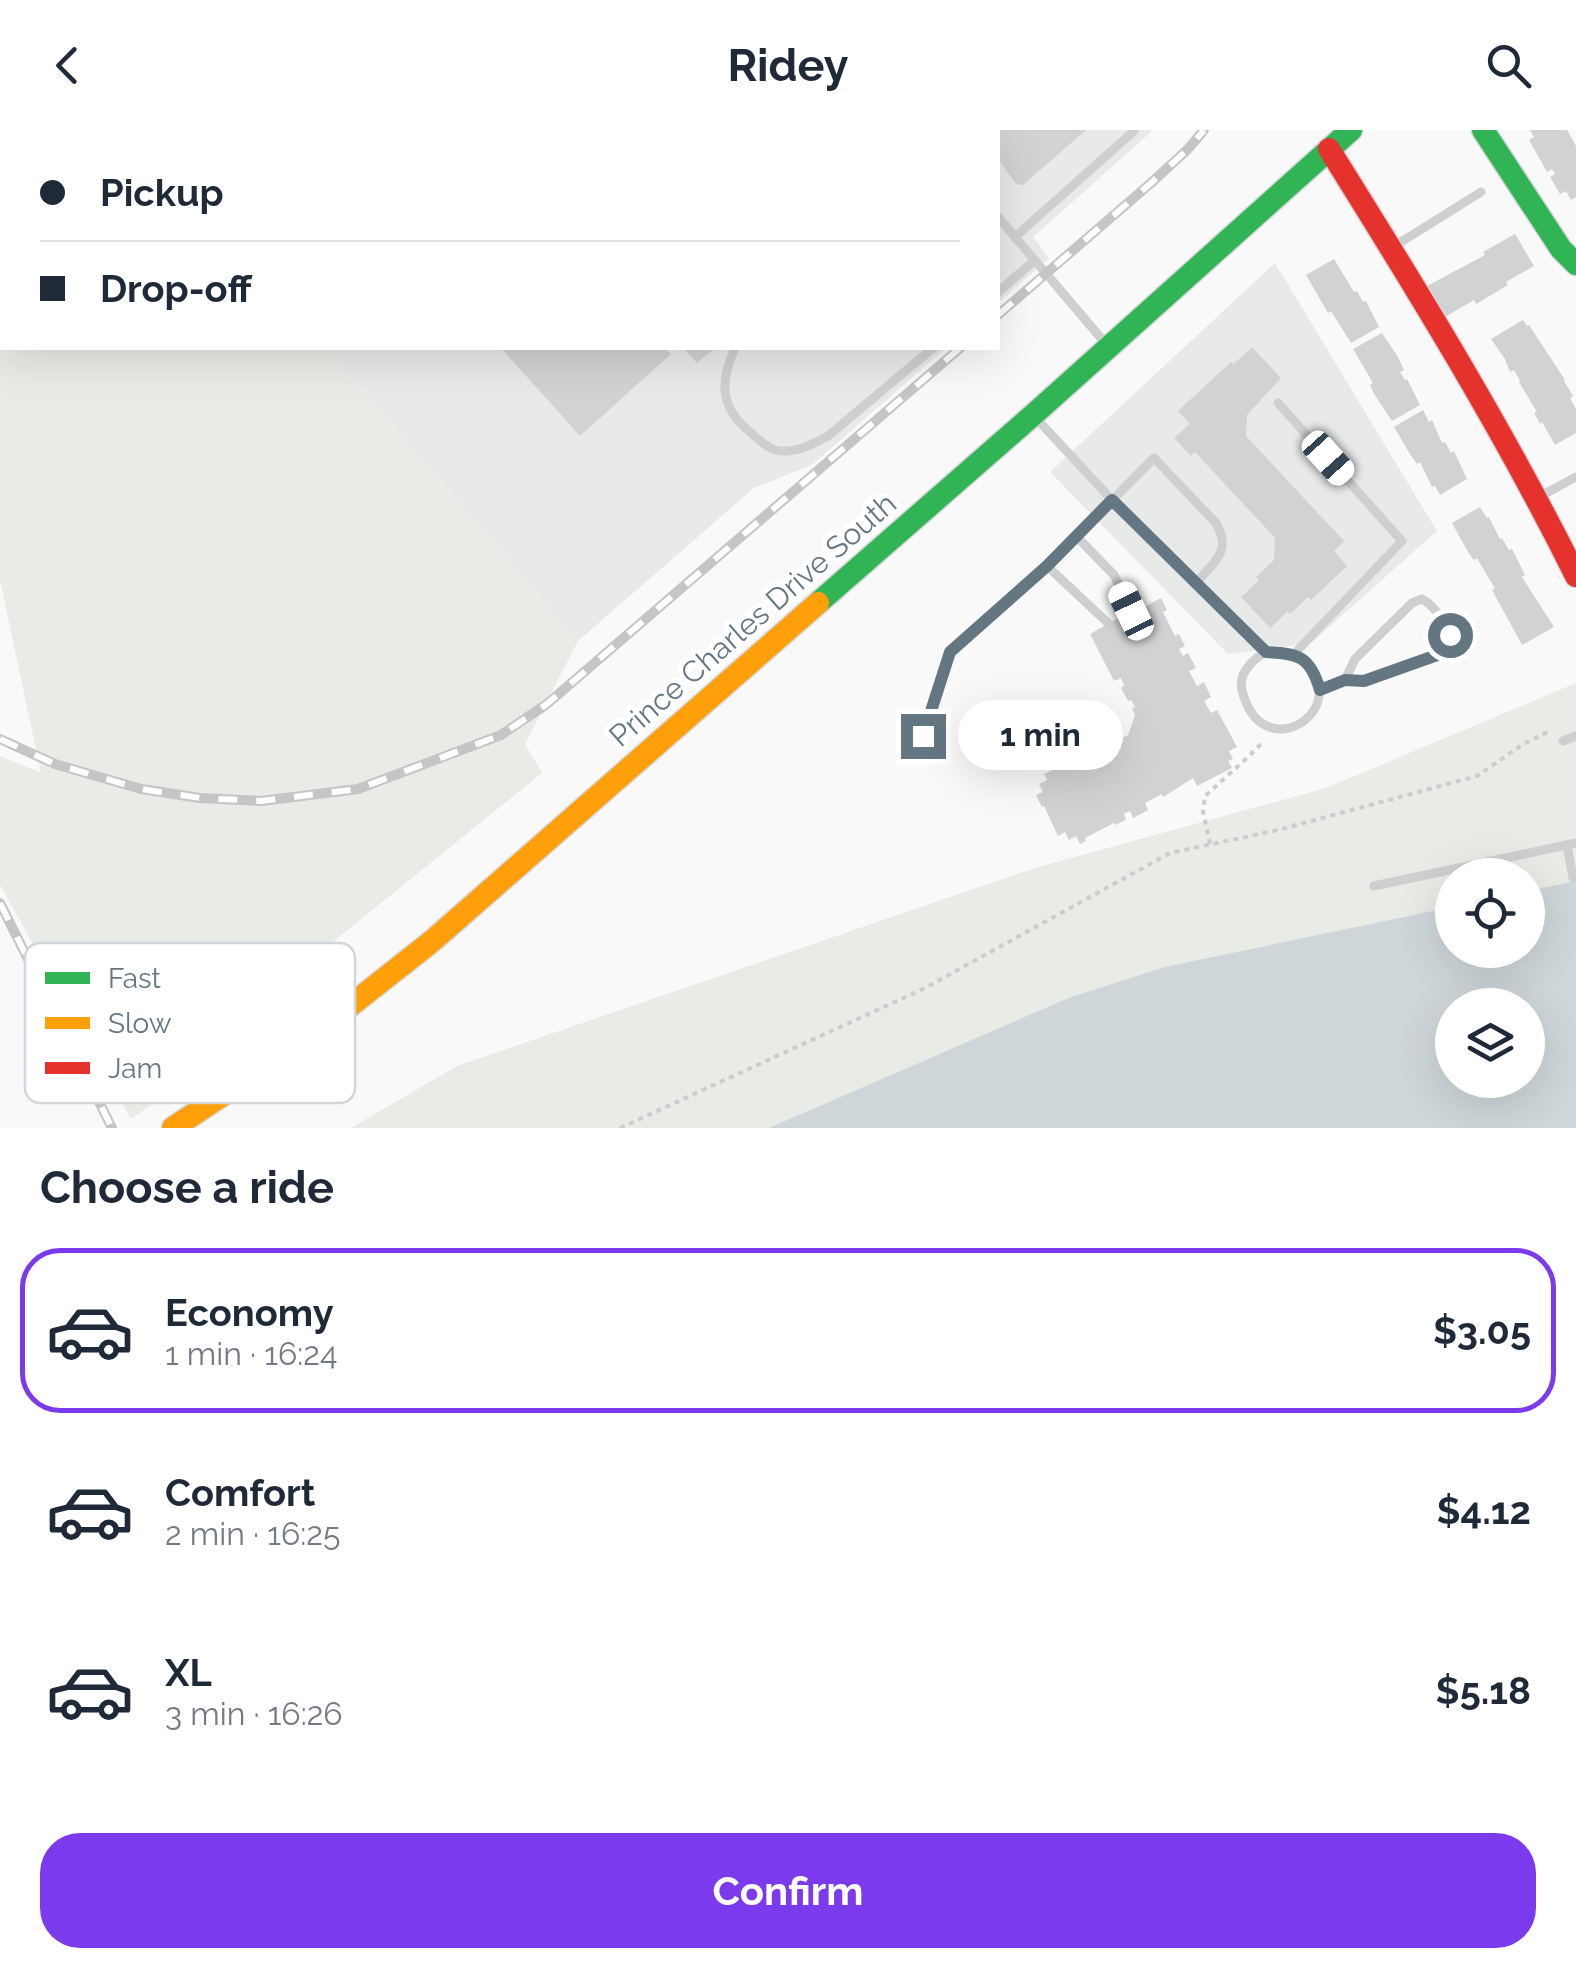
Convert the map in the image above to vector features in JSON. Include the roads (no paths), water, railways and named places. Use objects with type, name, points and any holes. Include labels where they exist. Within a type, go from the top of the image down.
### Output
[{"type":"main road","name":"Prince Charles Drive South","points":[[355,1001],[431,942],[1033,416],[1351,130]]},
{"type":"main road","points":[[1482,130],[1561,249],[1576,264]]},
{"type":"main road","points":[[1329,148],[1538,498],[1576,576]]},
{"type":"main road","name":"Prince Charles Drive South","points":[[182,1122],[210,1103]]},
{"type":"lane","points":[[1014,237],[1134,132]]},
{"type":"lane","points":[[1391,248],[1481,192]]},
{"type":"lane","points":[[1000,220],[1109,347]]},
{"type":"lane","points":[[1000,290],[1035,260]]},
{"type":"lane","points":[[734,350],[724,386],[728,410],[774,450],[788,451],[828,436],[932,350]]},
{"type":"lane","points":[[1278,403],[1402,541],[1294,654]]},
{"type":"lane","points":[[1033,416],[1266,652]]},
{"type":"lane","points":[[923,736],[950,652],[1047,566],[1154,458],[1216,523],[1223,536],[1222,552],[1197,582]]},
{"type":"lane","points":[[1538,498],[1576,476]]},
{"type":"lane","points":[[1076,536],[1114,575],[1131,611]]},
{"type":"lane","points":[[1047,566],[1110,624]]},
{"type":"lane","points":[[1320,690],[1345,680],[1364,681],[1450,647],[1450,635],[1431,604],[1422,598],[1412,603],[1355,660],[1345,680]]},
{"type":"lane","points":[[1266,652],[1294,654],[1316,675],[1320,690],[1316,708],[1306,720],[1290,728],[1274,730],[1259,724],[1242,694],[1240,682],[1246,669],[1266,652]]},
{"type":"lane","points":[[1563,741],[1576,736]]},
{"type":"lane","points":[[1374,886],[1571,844],[1574,878]]},
{"type":"railway","points":[[1000,313],[1151,183],[1204,130]]},
{"type":"railway","points":[[0,739],[55,764],[141,789],[200,798],[261,801],[358,789],[501,735],[547,704],[958,350]]},
{"type":"railway","points":[[0,903],[25,953]]},
{"type":"railway","points":[[100,1103],[112,1128]]}]
